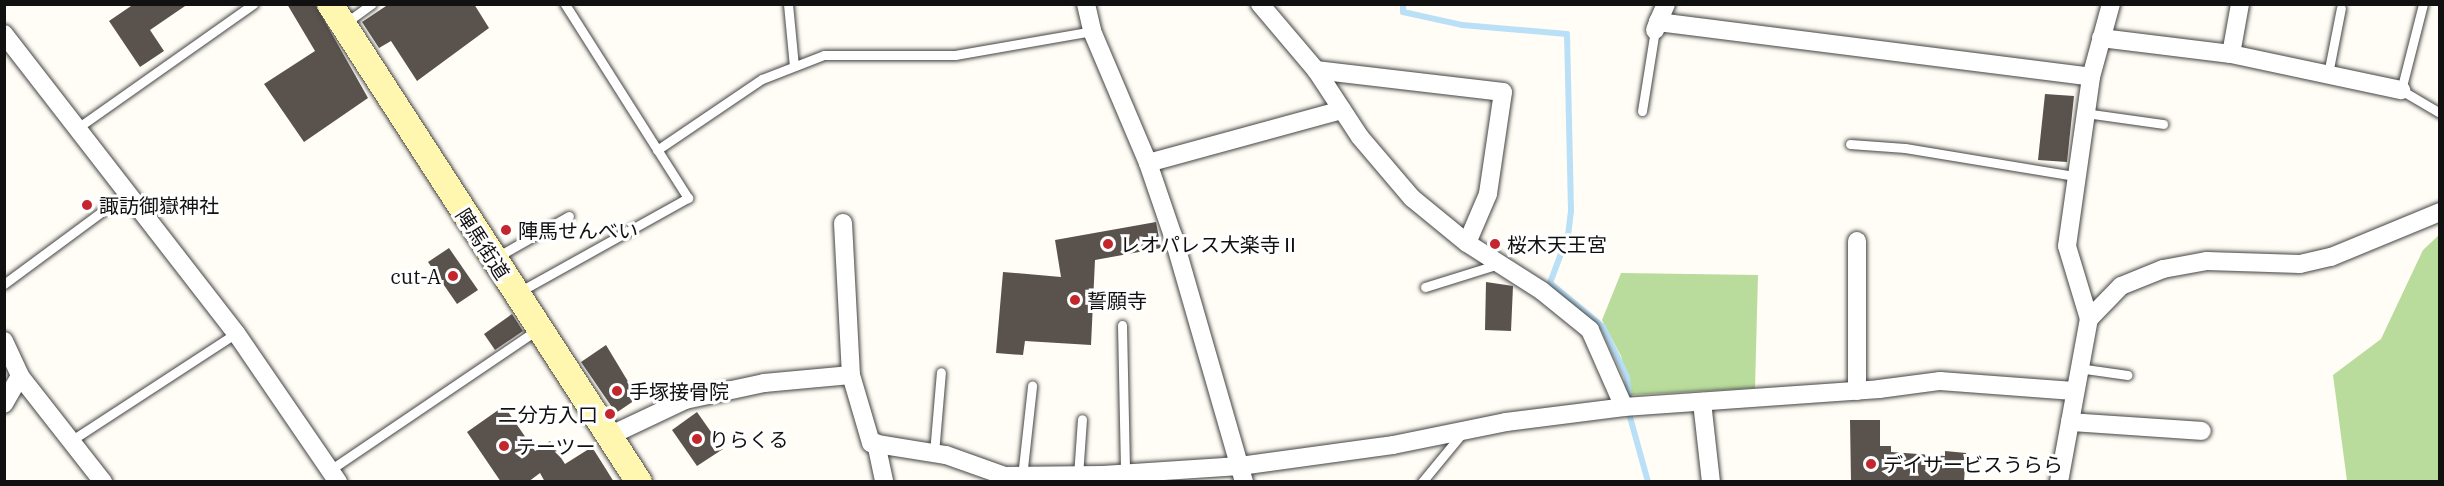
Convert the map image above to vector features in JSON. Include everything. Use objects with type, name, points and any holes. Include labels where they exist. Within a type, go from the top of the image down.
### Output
[{"type":"main road","name":"陣馬街道","points":[[336,15],[639,482]]},
{"type":"street","points":[[1086,4],[1092,32],[1148,163],[1243,474]]},
{"type":"street","points":[[1260,4],[1316,70],[1342,110],[1412,198],[1467,243],[1542,291],[1590,330],[1624,407]]},
{"type":"street","points":[[1666,4],[1656,26],[2091,77]]},
{"type":"street","points":[[2060,482],[2078,368],[2089,319],[2067,246],[2074,176],[2091,77],[2111,4]]},
{"type":"street","points":[[2231,54],[2240,4]]},
{"type":"street","points":[[4,34],[75,129],[236,333],[334,476]]},
{"type":"street","points":[[2101,38],[2231,54],[2400,90]]},
{"type":"street","points":[[1316,70],[1503,92],[1488,194],[1467,243]]},
{"type":"street","points":[[1148,163],[1342,110]]},
{"type":"street","points":[[2089,319],[2121,286],[2163,269],[2207,261],[2300,264],[2331,257],[2439,212]]},
{"type":"street","points":[[843,223],[851,375],[871,443],[934,453],[1005,476],[1243,474],[1465,430],[1624,407],[1857,391],[1940,381],[2074,391]]},
{"type":"street","points":[[1857,241],[1857,391]]},
{"type":"street","points":[[4,341],[20,376],[104,482]]},
{"type":"street","points":[[609,436],[685,400],[764,382],[851,375]]},
{"type":"street","points":[[4,404],[20,376]]},
{"type":"street","points":[[1702,402],[1711,482]]},
{"type":"street","points":[[2070,422],[2202,431]]},
{"type":"street","points":[[876,443],[884,482]]},
{"type":"lane","points":[[75,129],[253,4]]},
{"type":"lane","points":[[336,15],[372,4]]},
{"type":"lane","points":[[515,294],[688,198],[565,4]]},
{"type":"lane","points":[[788,4],[794,66]]},
{"type":"lane","points":[[2423,4],[2400,90],[2439,113]]},
{"type":"lane","points":[[2328,74],[2341,8]]},
{"type":"lane","points":[[1642,111],[1656,26]]},
{"type":"lane","points":[[657,150],[762,79],[824,55],[955,55],[1092,32]]},
{"type":"lane","points":[[2085,113],[2163,124]]},
{"type":"lane","points":[[1850,144],[1905,148],[2074,176]]},
{"type":"lane","points":[[4,284],[127,192]]},
{"type":"lane","points":[[493,260],[569,216]]},
{"type":"lane","points":[[1425,287],[1499,264]]},
{"type":"lane","points":[[1122,324],[1125,474]]},
{"type":"lane","points":[[334,476],[538,329]]},
{"type":"lane","points":[[72,440],[236,333]]},
{"type":"lane","points":[[2078,368],[2128,375]]},
{"type":"lane","points":[[934,453],[941,372]]},
{"type":"lane","points":[[1022,477],[1032,386]]},
{"type":"lane","points":[[1078,476],[1082,419]]},
{"type":"lane","points":[[1422,482],[1465,430]]},
{"type":"green space","points":[[2439,235],[2439,481],[2347,481],[2333,375],[2381,339],[2423,250]]},
{"type":"green space","points":[[1621,273],[1758,275],[1755,388],[1631,395],[1621,356],[1602,320]]},
{"type":"building","points":[[134,4],[188,4],[150,30],[164,51],[140,67],[109,21]]},
{"type":"building","points":[[287,4],[315,4],[368,98],[304,142],[264,84],[315,51]]},
{"type":"building","points":[[389,4],[474,4],[489,28],[417,81],[391,41],[379,48],[362,22]]},
{"type":"building","points":[[2045,94],[2074,96],[2067,162],[2038,160]]},
{"type":"building","points":[[1156,222],[1161,248],[1095,260],[1091,345],[1025,341],[1023,355],[996,353],[1003,272],[1061,277],[1055,240]]},
{"type":"building","name":"cut-A","points":[[449,248],[478,290],[457,304],[428,262]]},
{"type":"building","points":[[1486,282],[1513,286],[1511,331],[1485,330]]},
{"type":"building","points":[[512,314],[523,331],[495,350],[484,334]]},
{"type":"building","points":[[606,345],[638,398],[616,413],[581,362]]},
{"type":"building","name":"テーツー","points":[[504,406],[535,451],[550,441],[565,464],[592,447],[614,482],[545,482],[540,473],[528,482],[501,482],[467,432]]},
{"type":"building","name":"りらくる","points":[[697,412],[723,449],[697,466],[672,430]]},
{"type":"building","points":[[1850,420],[1880,420],[1880,446],[1891,446],[1891,452],[1945,456],[1945,451],[1966,453],[1964,482],[1851,482]]},
{"type":"waterway","points":[[1403,4],[1403,12],[1462,25],[1567,34],[1571,211],[1568,235],[1550,283],[1603,327],[1627,377],[1629,397]]},
{"type":"waterway","points":[[1630,417],[1648,482]]},
{"type":"place","name":"諏訪御嶽神社","points":[[87,205]]},
{"type":"place","name":"陣馬せんべい","points":[[506,230]]},
{"type":"place","name":"レオパレス大楽寺Ⅱ","points":[[1108,244]]},
{"type":"place","name":"桜木天王宮","points":[[1495,244]]},
{"type":"place","name":"cut-A","points":[[453,276]]},
{"type":"place","name":"誓願寺","points":[[1075,300]]},
{"type":"place","name":"手塚接骨院","points":[[617,391]]},
{"type":"place","name":"二分方入口","points":[[610,414]]},
{"type":"place","name":"りらくる","points":[[697,439]]},
{"type":"place","name":"テーツー","points":[[504,446]]},
{"type":"place","name":"デイサービスうらら","points":[[1871,464]]}]
